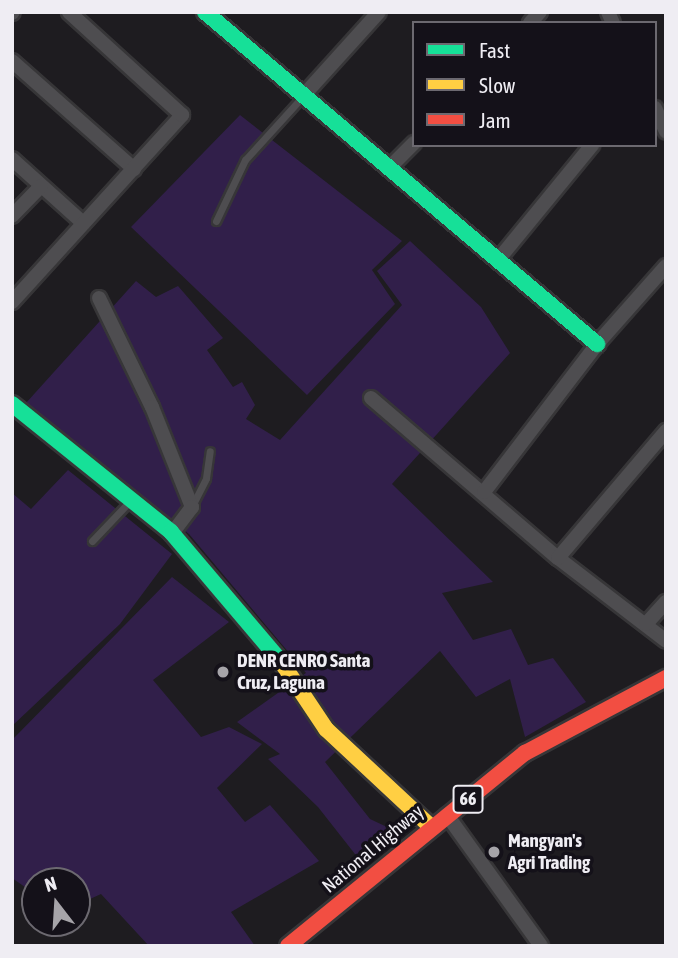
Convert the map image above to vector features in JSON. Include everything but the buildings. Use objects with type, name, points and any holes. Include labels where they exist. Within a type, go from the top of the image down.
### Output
[{"type":"street","points":[[12,302],[182,115],[69,12]]},
{"type":"street","points":[[303,96],[379,12]]},
{"type":"street","points":[[210,14],[597,344]]},
{"type":"street","points":[[12,61],[134,169]]},
{"type":"street","points":[[657,112],[666,132]]},
{"type":"street","points":[[390,167],[412,145]]},
{"type":"street","points":[[498,260],[590,147]]},
{"type":"street","points":[[12,159],[83,223]]},
{"type":"street","points":[[12,216],[41,186]]},
{"type":"street","points":[[484,492],[597,344],[666,266]]},
{"type":"street","points":[[99,298],[152,407],[192,507],[172,534]]},
{"type":"street","points":[[372,398],[558,558],[666,641]]},
{"type":"street","points":[[12,404],[172,534],[267,640],[327,729],[432,828]]},
{"type":"street","points":[[558,558],[666,431]]},
{"type":"street","points":[[646,624],[666,602]]},
{"type":"street","name":"National Highway","points":[[288,946],[525,753],[666,678]]},
{"type":"street","points":[[447,816],[541,946]]},
{"type":"lane","points":[[216,221],[245,160],[303,96]]},
{"type":"lane","points":[[192,507],[206,478],[210,451]]},
{"type":"lane","points":[[92,541],[131,500]]},
{"type":"shaded area","points":[[240,115],[402,241],[372,270],[395,304],[307,395],[131,227]]},
{"type":"shaded area","points":[[410,241],[481,307],[510,353],[392,484],[493,582],[442,593],[473,640],[511,629],[528,665],[553,658],[586,702],[525,737],[510,679],[476,697],[440,651],[325,762],[370,819],[404,835],[362,863],[318,807],[268,759],[280,754],[237,722],[306,673],[189,534],[26,403],[136,281],[156,297],[178,286],[223,338],[207,350],[233,387],[242,382],[255,405],[246,419],[280,440],[402,305],[377,271]]},
{"type":"shaded area","points":[[68,470],[172,554],[120,624],[12,726],[12,493],[31,509]]},
{"type":"shaded area","points":[[172,577],[229,622],[153,680],[201,737],[229,727],[262,744],[217,788],[245,822],[270,805],[319,861],[231,912],[255,946],[149,946],[101,894],[91,899],[91,867],[21,867],[21,884],[12,878],[12,740]]},
{"type":"traffic: fast","points":[[205,12],[597,344]]},
{"type":"traffic: fast","points":[[12,404],[171,532],[282,663]]},
{"type":"traffic: slow","points":[[282,663],[326,729],[432,828]]},
{"type":"traffic: jam","points":[[288,946],[525,753],[666,678]]},
{"type":"place","name":"DENR CENRO Santa Cruz, Laguna","points":[[223,672]]},
{"type":"place","name":"Mangyan's Agri Trading","points":[[494,852]]}]
